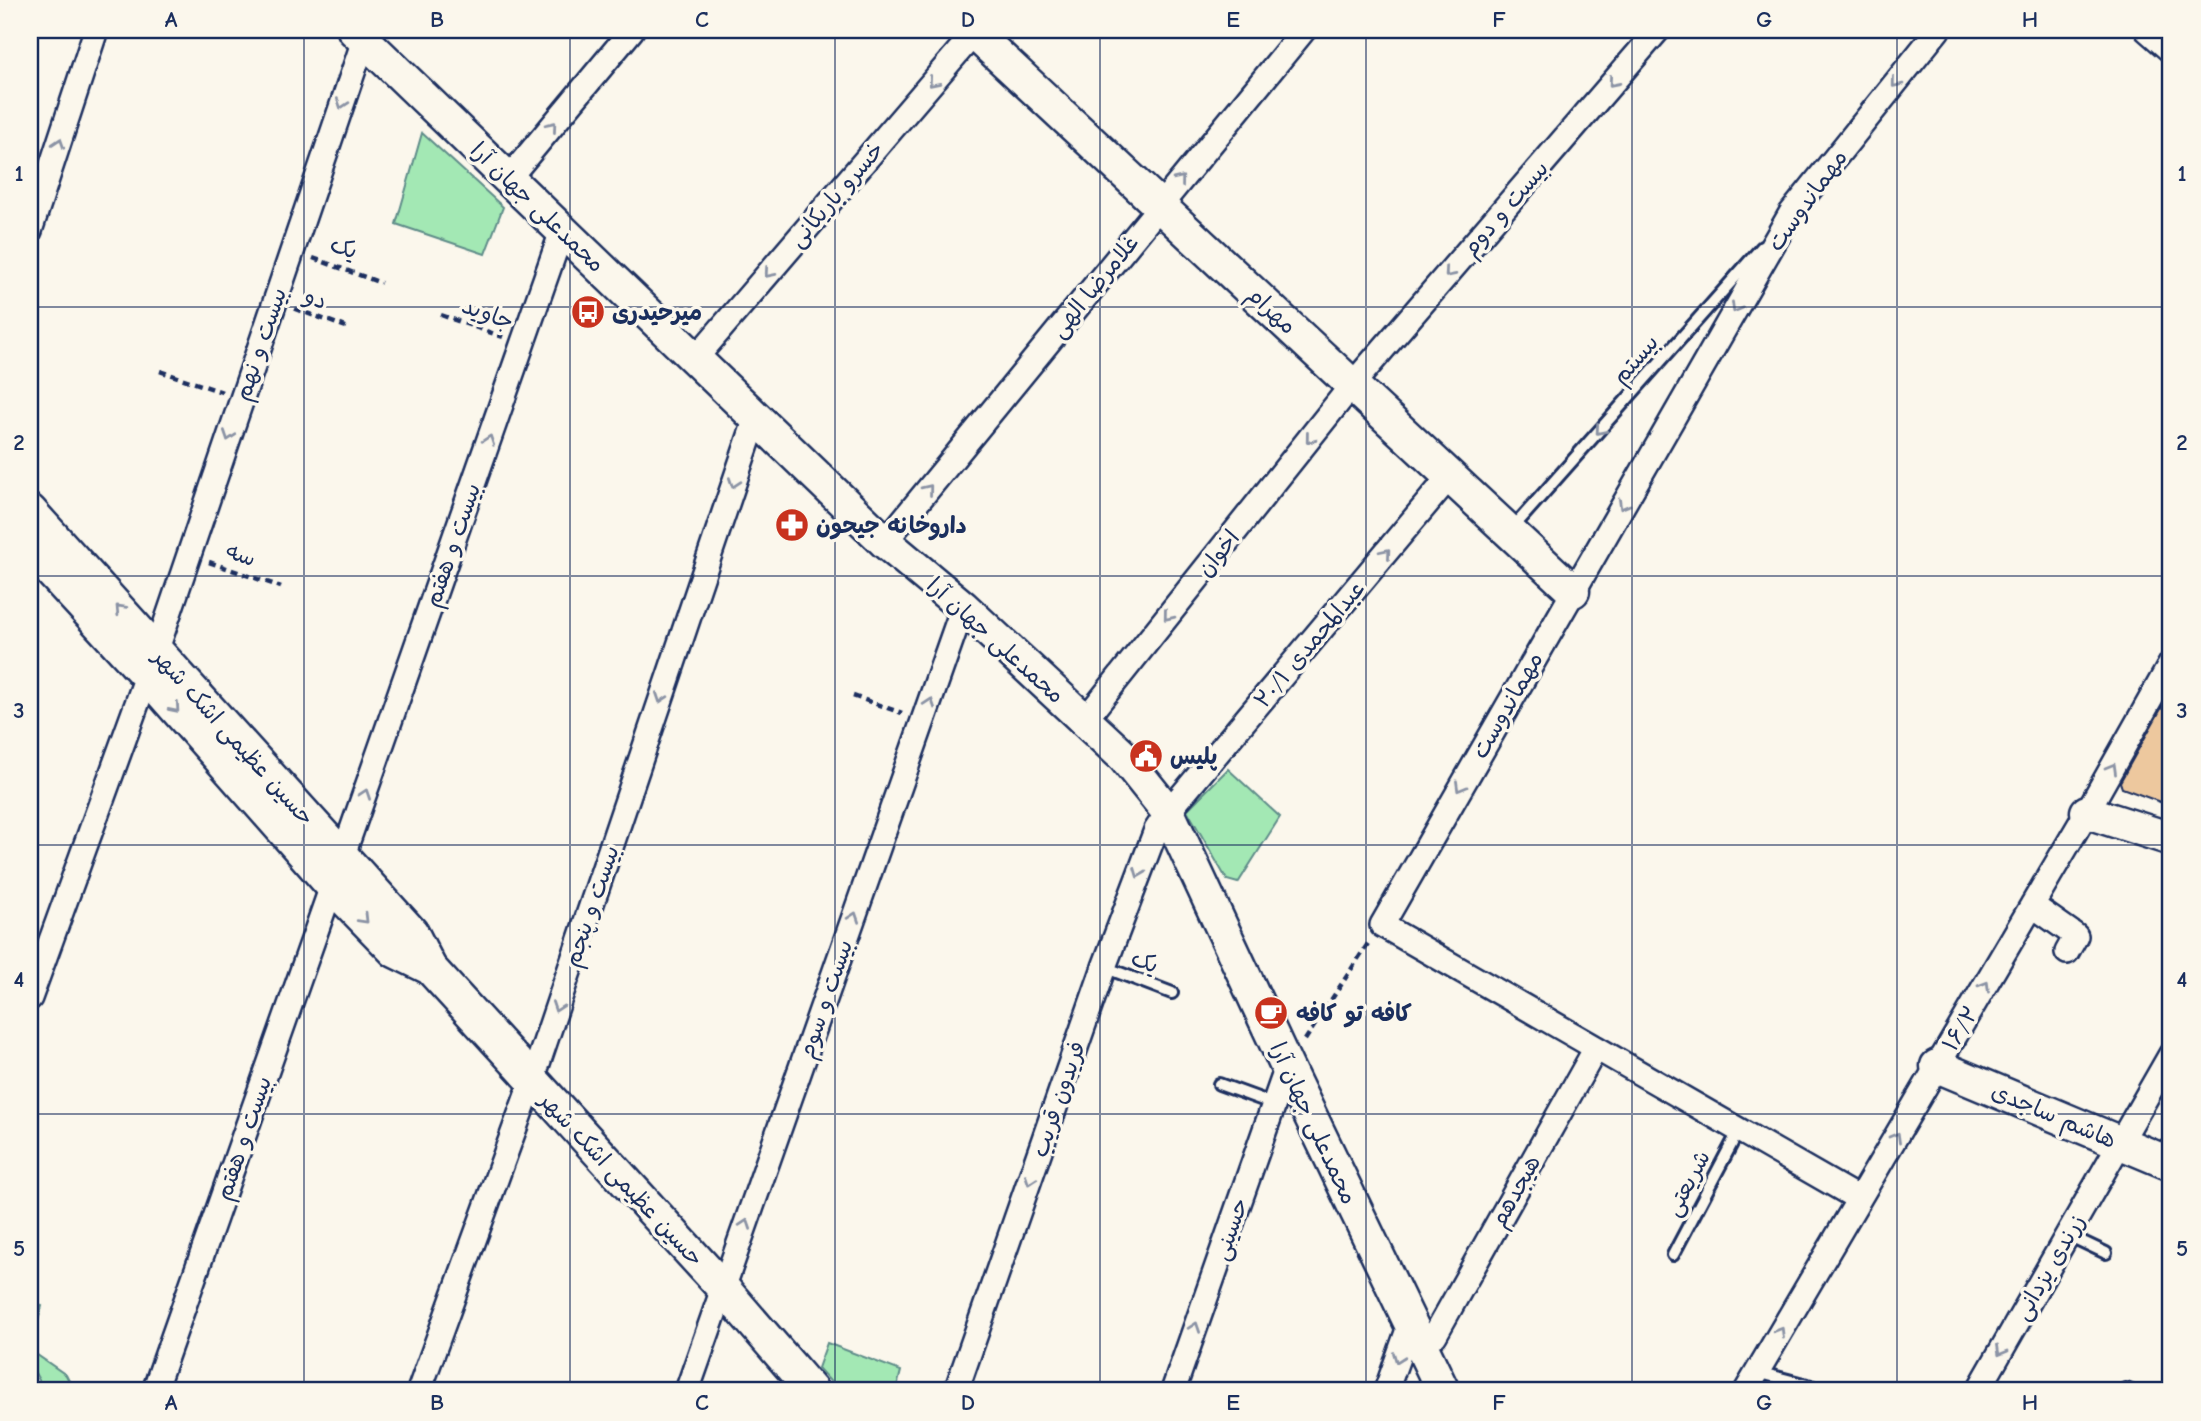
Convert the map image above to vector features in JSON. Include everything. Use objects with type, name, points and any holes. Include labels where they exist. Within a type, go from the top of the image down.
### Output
[{"type":"street","points":[[30,231],[96,30]]},
{"type":"street","points":[[508,179],[632,30]]},
{"type":"street","name":"غلامرضا الهی","points":[[884,542],[1304,30]]},
{"type":"street","name":"بیست و دوم","points":[[1352,385],[1658,30]]},
{"type":"street","name":"مهماندوست","points":[[1382,925],[1791,213],[1938,30]]},
{"type":"street","points":[[2147,30],[2171,51]]},
{"type":"street","name":"مهرام","points":[[974,31],[1573,591]]},
{"type":"street","name":"خسرو باریکانی","points":[[695,359],[974,31]]},
{"type":"street","name":"محمدعلی جهان آرا","points":[[359,35],[884,542],[963,607],[1125,757],[1168,812],[1287,1067],[1422,1329],[1443,1391]]},
{"type":"street","name":"بیست و نهم","points":[[30,998],[189,555],[292,251],[359,35]]},
{"type":"street","name":"بیست و هفتم","points":[[154,1391],[562,231]]},
{"type":"street","name":"اخوان","points":[[1084,721],[1352,385]]},
{"type":"street","name":"بیست و پنجم","points":[[419,1391],[532,1081],[756,418]]},
{"type":"street","name":"عبدالمحمدی ۲۰/۱","points":[[1168,812],[1450,476]]},
{"type":"street","name":"حسین عظیمی اشک شهر","points":[[30,511],[152,663],[337,872],[412,933],[430,968],[723,1288],[812,1391]]},
{"type":"street","name":"حسین عظیمی اشک شهر","points":[[30,550],[152,663]]},
{"type":"street","name":"بیست و سوم","points":[[687,1391],[963,607]]},
{"type":"street","name":"۱۶/۲","points":[[1751,1382],[2087,812],[2171,663]]},
{"type":"street","name":"فریدون قریب","points":[[956,1391],[1104,967],[1153,838],[1168,812]]},
{"type":"street","points":[[2087,812],[2171,839]]},
{"type":"street","points":[[2032,905],[2076,936],[2067,952]]},
{"type":"street","points":[[1382,925],[1859,1199]]},
{"type":"street","name":"هیجدهم","points":[[1386,1391],[1596,1048]]},
{"type":"street","name":"زرندی یزدانی","points":[[1978,1391],[2171,1054]]},
{"type":"street","name":"هاشم ساجدی","points":[[1937,1066],[2171,1164]]},
{"type":"street","name":"حسینی","points":[[1173,1391],[1287,1067]]},
{"type":"lane","name":"بیستم","points":[[1509,531],[1791,213]]},
{"type":"lane","name":"یک","points":[[1104,967],[1172,993]]},
{"type":"lane","points":[[1219,1083],[1274,1104]]},
{"type":"lane","name":"شریعتی","points":[[1672,1255],[1739,1130]]},
{"type":"lane","points":[[2068,1235],[2106,1252]]},
{"type":"lane","points":[[1751,1382],[1811,1386]]},
{"type":"path","name":"یک","points":[[292,251],[381,283]]},
{"type":"path","name":"دو","points":[[275,302],[346,327]]},
{"type":"path","name":"جاوید","points":[[441,315],[523,344]]},
{"type":"path","points":[[160,370],[242,399]]},
{"type":"path","name":"سه","points":[[189,555],[281,587]]},
{"type":"path","points":[[853,696],[923,721]]},
{"type":"path","points":[[1287,1067],[1382,925]]},
{"type":"green space","points":[[422,133],[503,207],[485,254],[396,224]]},
{"type":"green space","points":[[1228,769],[1280,817],[1238,883],[1227,880],[1187,810]]},
{"type":"green space","points":[[30,1301],[42,1306],[30,1350]]},
{"type":"green space","points":[[827,1343],[901,1371],[896,1391],[839,1391],[818,1368]]},
{"type":"green space","points":[[30,1350],[66,1375],[74,1391],[45,1391],[30,1364]]},
{"type":"building","points":[[2171,691],[2171,806],[2122,788],[2120,782]]},
{"type":"place","name":"میرحیدری","points":[[588,312]]},
{"type":"place","name":"داروخانه جیحون","points":[[792,525]]},
{"type":"place","name":"پلیس","points":[[1146,756]]},
{"type":"place","name":"کافه تو کافه","points":[[1271,1013]]}]
